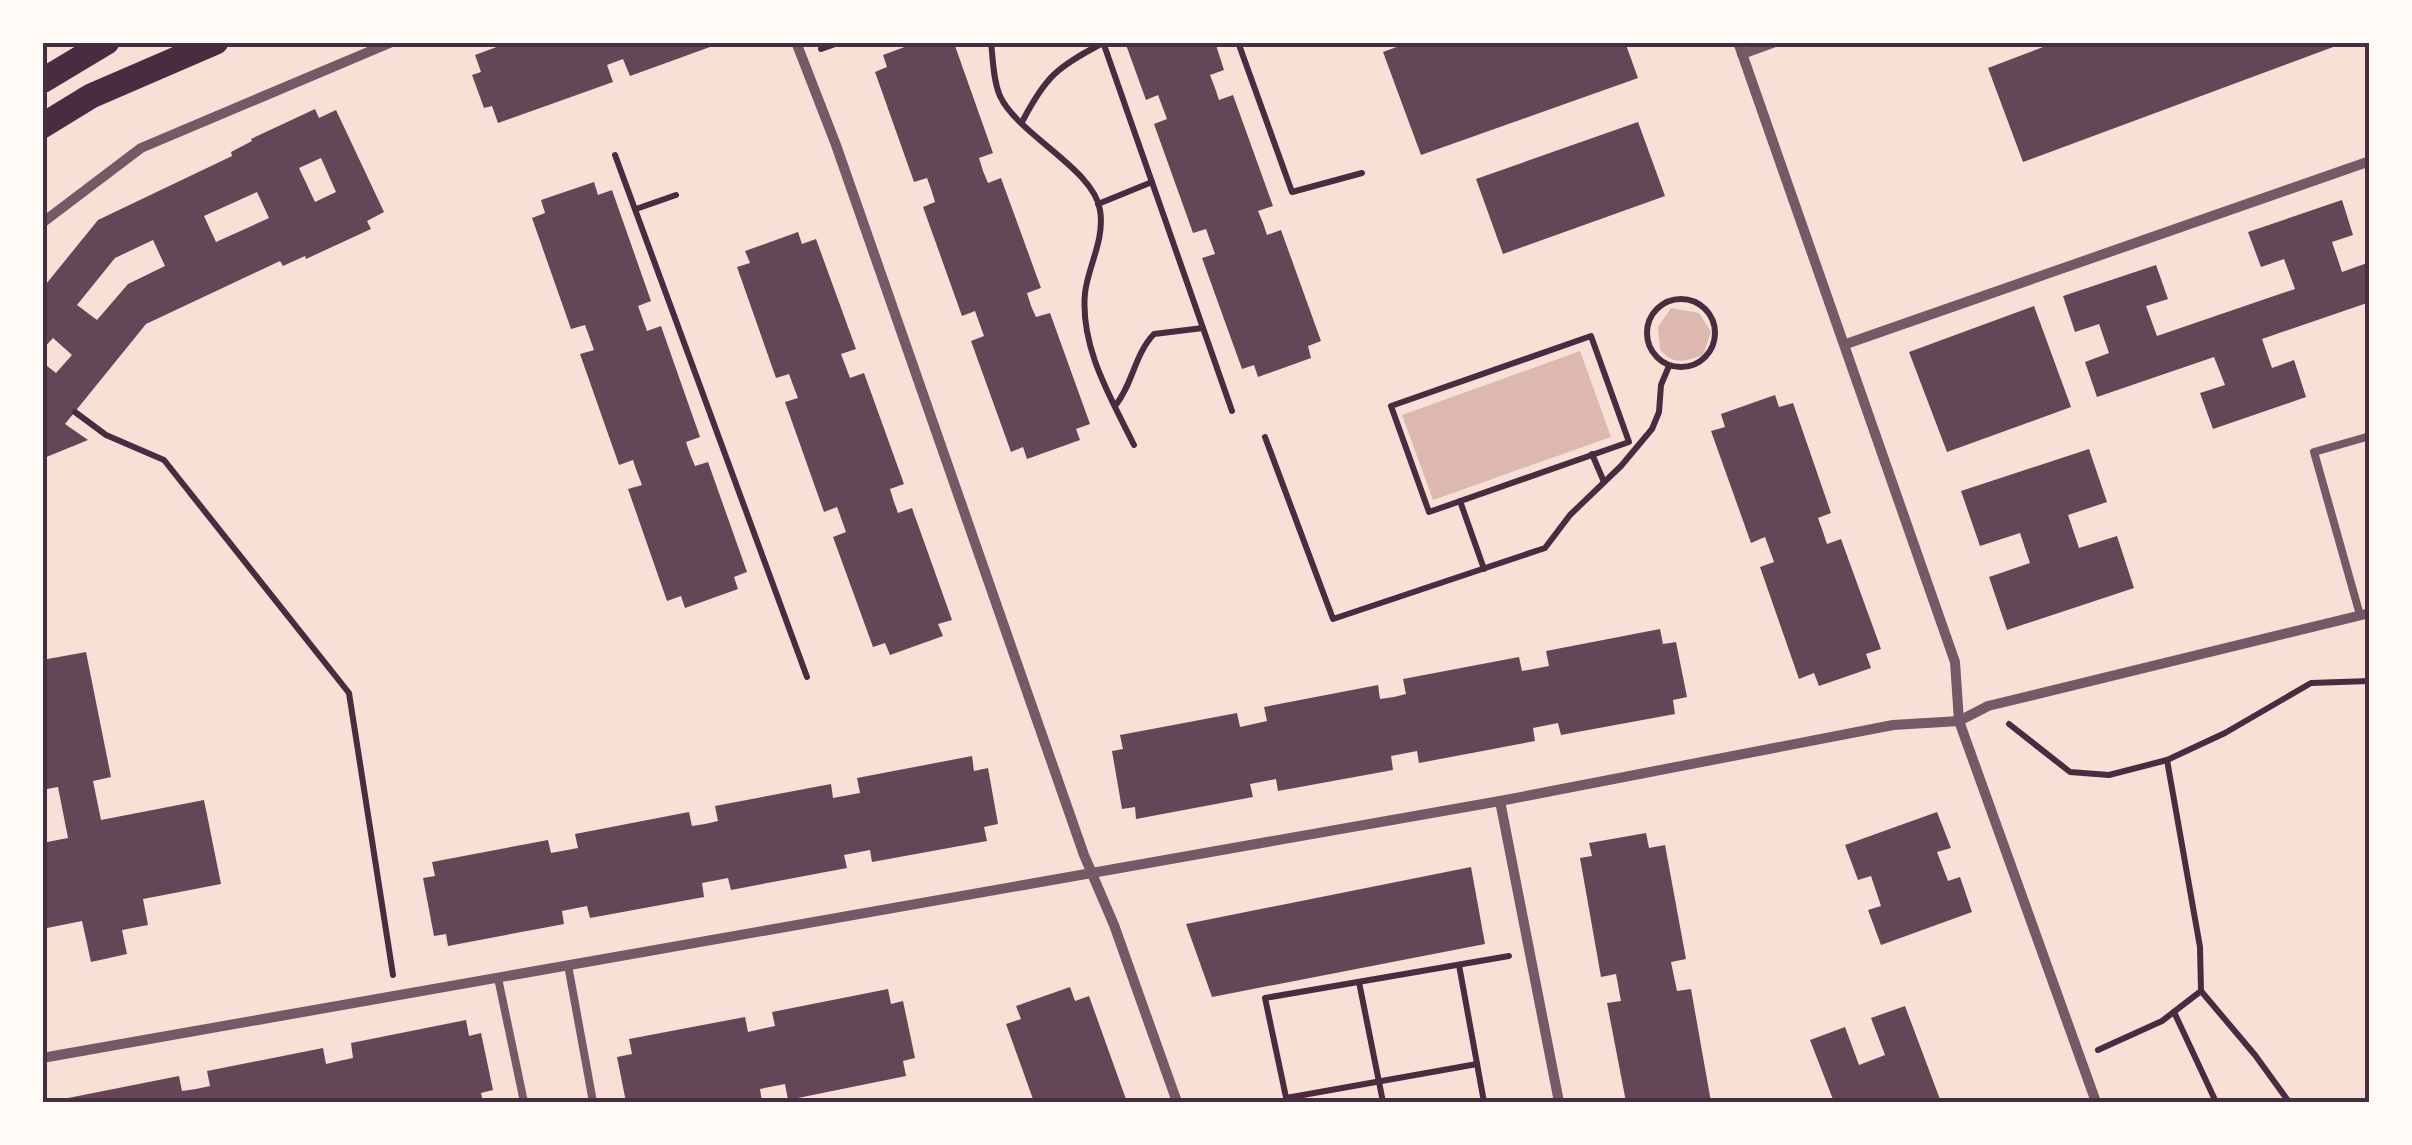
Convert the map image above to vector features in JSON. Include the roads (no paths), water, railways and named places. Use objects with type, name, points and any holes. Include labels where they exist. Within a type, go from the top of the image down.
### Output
[{"type":"main road","points":[[42,81],[107,42]]},
{"type":"main road","points":[[42,126],[91,96],[216,42]]},
{"type":"street","points":[[42,224],[141,148],[392,42]]},
{"type":"street","points":[[796,42],[836,144],[1092,873],[1177,1102]]},
{"type":"street","points":[[1776,42],[1740,48],[1956,662],[1959,721],[2096,1102]]},
{"type":"street","points":[[1846,344],[2370,161]]},
{"type":"street","points":[[42,1058],[1500,802],[1893,725],[1959,721],[1988,706],[2365,614]]},
{"type":"street","points":[[1500,802],[1560,1102]]},
{"type":"lane","points":[[2365,614],[2314,452],[2370,436]]},
{"type":"lane","points":[[568,965],[593,1102]]},
{"type":"lane","points":[[498,978],[524,1102]]}]
